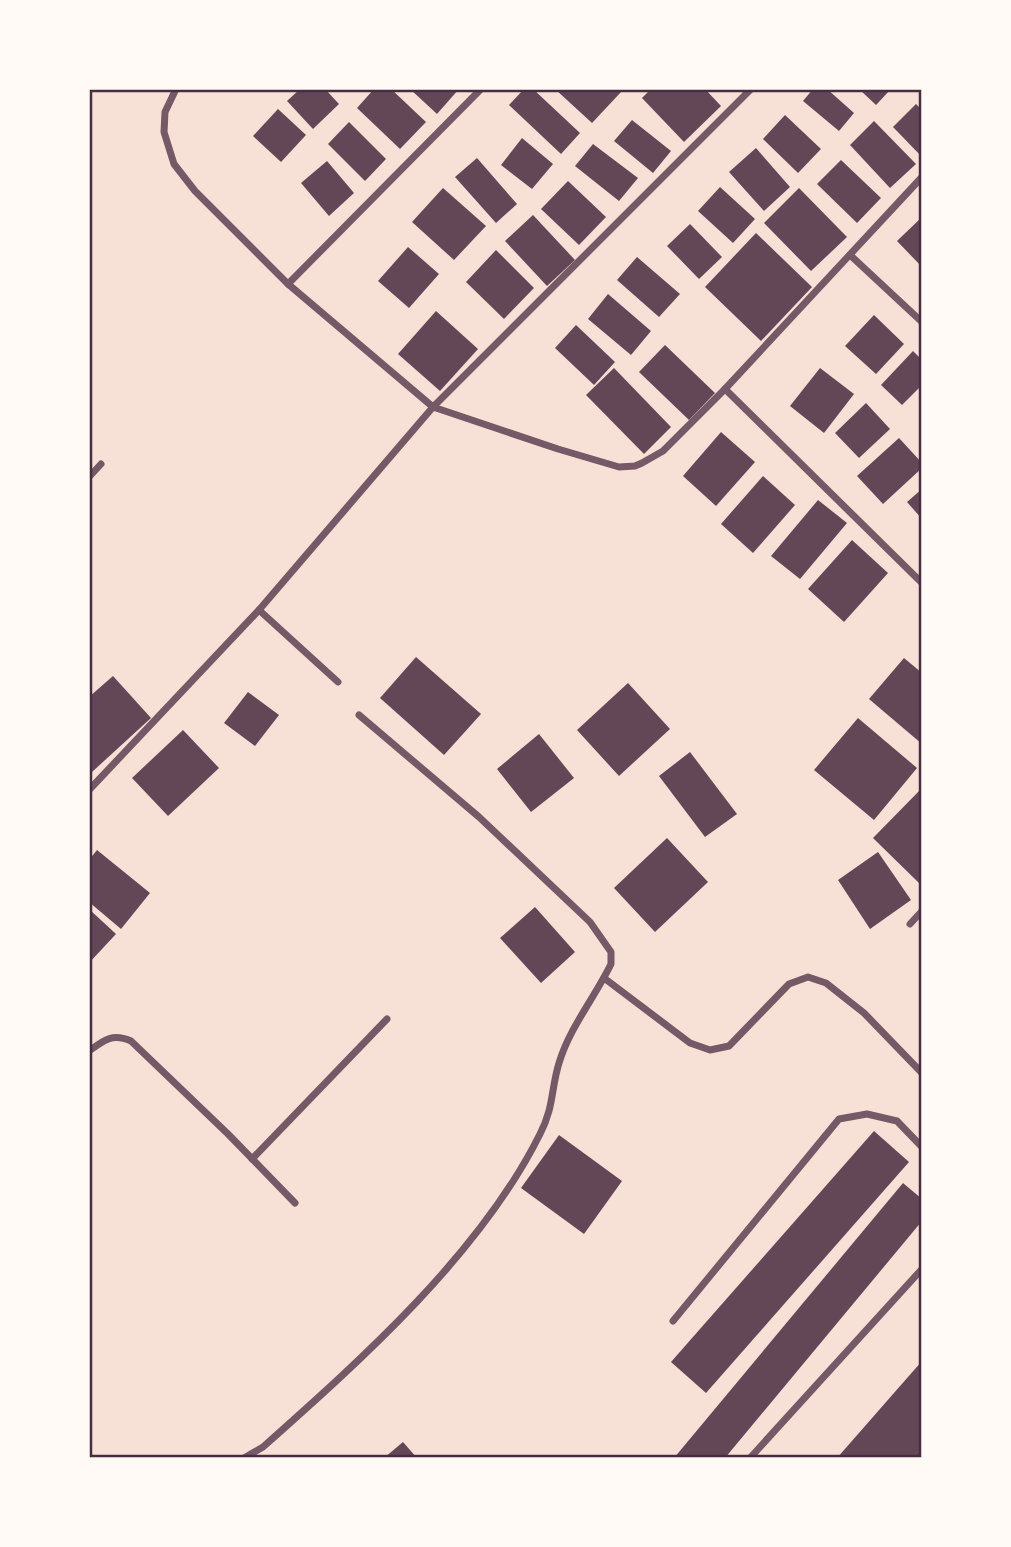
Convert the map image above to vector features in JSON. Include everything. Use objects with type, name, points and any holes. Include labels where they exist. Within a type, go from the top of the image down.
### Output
[{"type":"street","points":[[176,89],[163,121],[164,132],[174,164],[195,191],[288,284],[433,407],[558,449],[625,468],[658,455],[725,389],[922,177]]},
{"type":"street","points":[[288,284],[481,89]]},
{"type":"street","points":[[89,790],[259,610],[433,407],[751,89]]},
{"type":"street","points":[[850,255],[922,322]]},
{"type":"street","points":[[725,389],[922,583]]},
{"type":"street","points":[[89,477],[101,464]]},
{"type":"street","points":[[259,610],[338,682]]},
{"type":"street","points":[[244,1458],[263,1447],[377,1342],[474,1237],[540,1136],[550,1114],[559,1063],[574,1028],[611,964],[611,952],[590,922],[479,817],[359,715]]},
{"type":"street","points":[[911,924],[922,911]]},
{"type":"street","points":[[604,978],[690,1044],[710,1050],[729,1046],[789,984],[808,977],[826,983],[864,1013],[922,1073]]},
{"type":"street","points":[[252,1159],[387,1019]]},
{"type":"street","points":[[89,1051],[107,1038],[120,1037],[131,1041],[295,1203]]},
{"type":"street","points":[[673,1321],[839,1119],[867,1114],[897,1121],[922,1147]]},
{"type":"street","points":[[750,1458],[922,1269]]},
{"type":"building","points":[[300,89],[325,89],[339,104],[313,129],[287,101]]},
{"type":"building","points":[[374,89],[391,89],[426,122],[400,149],[357,108]]},
{"type":"building","points":[[410,89],[459,89],[437,114]]},
{"type":"building","points":[[524,89],[533,89],[580,133],[561,154],[509,105]]},
{"type":"building","points":[[555,89],[619,89],[622,91],[592,123]]},
{"type":"building","points":[[651,89],[705,89],[721,106],[684,142],[642,98]]},
{"type":"building","points":[[813,89],[827,89],[854,113],[839,131],[803,101]]},
{"type":"building","points":[[859,89],[891,89],[876,105]]},
{"type":"building","points":[[916,104],[922,110],[922,157],[893,127]]},
{"type":"building","points":[[278,109],[306,135],[281,162],[253,136]]},
{"type":"building","points":[[785,115],[821,149],[798,173],[763,139]]},
{"type":"building","points":[[632,120],[671,151],[653,173],[614,141]]},
{"type":"building","points":[[874,121],[916,164],[890,188],[850,145]]},
{"type":"building","points":[[349,122],[386,159],[365,181],[328,144]]},
{"type":"building","points":[[522,138],[553,164],[532,189],[501,165]]},
{"type":"building","points":[[593,144],[638,178],[619,201],[575,166]]},
{"type":"building","points":[[756,148],[790,187],[764,211],[729,172]]},
{"type":"building","points":[[477,158],[517,204],[496,223],[455,177]]},
{"type":"building","points":[[841,160],[881,198],[857,223],[817,184]]},
{"type":"building","points":[[327,161],[354,193],[329,216],[301,183]]},
{"type":"building","points":[[568,181],[606,217],[579,245],[541,209]]},
{"type":"building","points":[[720,187],[755,219],[733,243],[698,211]]},
{"type":"building","points":[[443,188],[486,226],[454,260],[412,222]]},
{"type":"building","points":[[799,188],[847,237],[811,271],[764,223]]},
{"type":"building","points":[[533,215],[575,260],[547,286],[505,241]]},
{"type":"building","points":[[922,217],[922,267],[897,241]]},
{"type":"building","points":[[690,224],[722,257],[699,279],[667,246]]},
{"type":"building","points":[[756,233],[812,287],[761,341],[705,287]]},
{"type":"building","points":[[408,247],[439,274],[409,308],[378,281]]},
{"type":"building","points":[[496,250],[534,288],[504,319],[466,282]]},
{"type":"building","points":[[637,257],[680,294],[659,317],[617,280]]},
{"type":"building","points":[[608,294],[651,331],[631,355],[588,319]]},
{"type":"building","points":[[436,311],[478,349],[440,391],[398,354]]},
{"type":"building","points":[[874,315],[904,344],[876,374],[845,346]]},
{"type":"building","points":[[576,325],[615,362],[594,385],[555,348]]},
{"type":"building","points":[[665,345],[715,393],[689,420],[639,372]]},
{"type":"building","points":[[913,351],[922,360],[922,385],[902,405],[881,385]]},
{"type":"building","points":[[614,368],[671,427],[644,454],[586,395]]},
{"type":"building","points":[[820,368],[854,394],[824,433],[790,406]]},
{"type":"building","points":[[866,403],[890,429],[859,458],[835,433]]},
{"type":"building","points":[[721,432],[755,462],[716,506],[683,476]]},
{"type":"building","points":[[899,438],[922,463],[922,468],[883,504],[857,476]]},
{"type":"building","points":[[763,476],[795,505],[753,553],[721,524]]},
{"type":"building","points":[[922,489],[922,519],[907,502]]},
{"type":"building","points":[[818,500],[847,523],[800,579],[771,556]]},
{"type":"building","points":[[852,540],[888,573],[844,622],[808,589]]},
{"type":"building","points":[[416,657],[481,714],[444,755],[380,698]]},
{"type":"building","points":[[904,658],[922,673],[922,744],[869,699]]},
{"type":"building","points":[[113,676],[151,718],[92,772],[89,769],[89,697]]},
{"type":"building","points":[[628,683],[670,729],[619,776],[577,730]]},
{"type":"building","points":[[248,692],[279,715],[255,746],[224,723]]},
{"type":"building","points":[[858,718],[917,768],[874,820],[814,770]]},
{"type":"building","points":[[183,730],[219,768],[168,816],[132,778]]},
{"type":"building","points":[[539,734],[574,778],[531,812],[497,769]]},
{"type":"building","points":[[690,752],[737,814],[705,837],[659,776]]},
{"type":"building","points":[[922,788],[922,882],[920,884],[873,838]]},
{"type":"building","points":[[667,838],[708,882],[655,932],[614,888]]},
{"type":"building","points":[[97,850],[150,893],[121,929],[89,902],[89,860]]},
{"type":"building","points":[[878,852],[911,900],[870,929],[838,880]]},
{"type":"building","points":[[535,907],[575,952],[541,983],[500,938]]},
{"type":"building","points":[[89,909],[116,934],[89,963]]},
{"type":"building","points":[[874,1131],[909,1162],[706,1393],[671,1362]]},
{"type":"building","points":[[559,1135],[622,1181],[584,1234],[521,1188]]},
{"type":"building","points":[[903,1183],[922,1199],[922,1221],[725,1458],[674,1458]]},
{"type":"building","points":[[922,1361],[922,1458],[837,1458]]},
{"type":"building","points":[[403,1442],[417,1458],[384,1458]]}]
